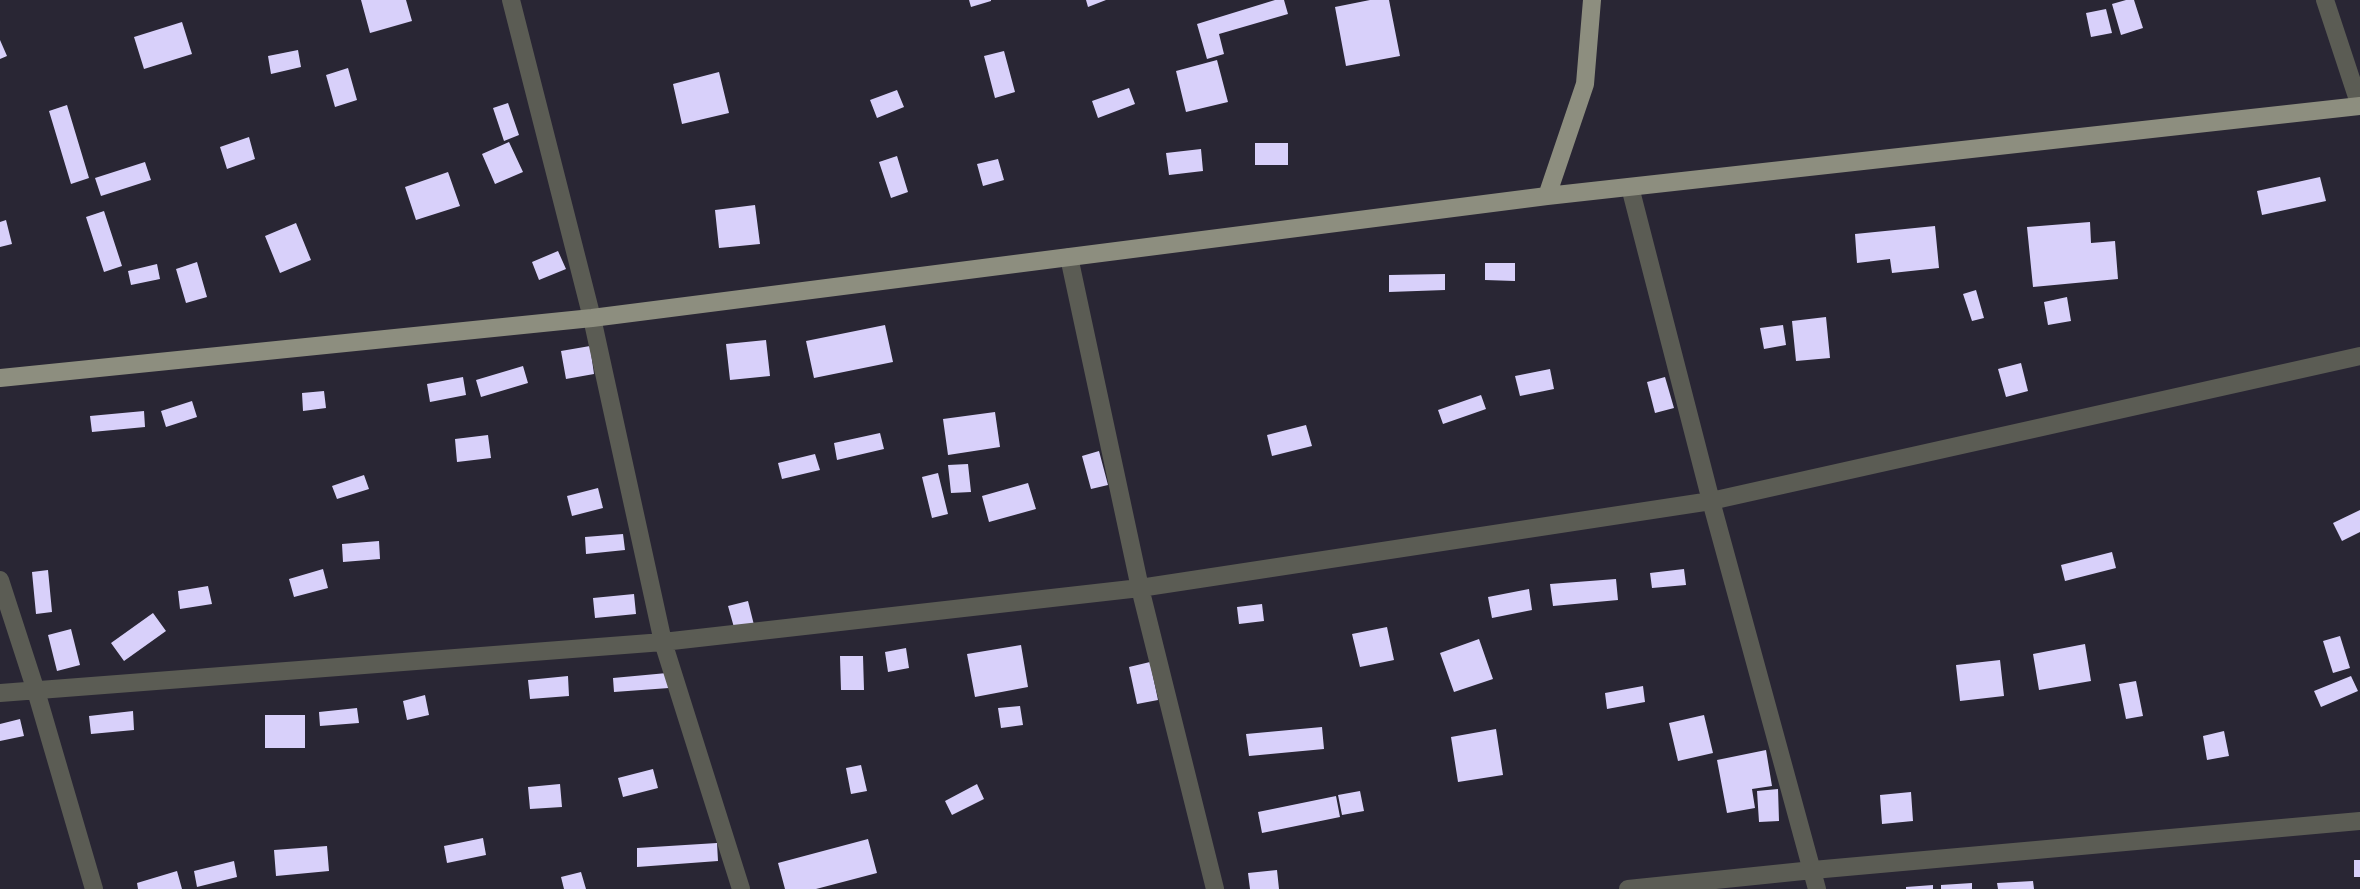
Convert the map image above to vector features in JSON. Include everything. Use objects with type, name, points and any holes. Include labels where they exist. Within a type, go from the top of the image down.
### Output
[{"type":"main road","points":[[1546,196],[1585,84],[1592,0]]},
{"type":"main road","points":[[0,378],[592,318],[1546,196],[2360,106]]},
{"type":"street","points":[[511,0],[592,318],[663,642],[741,889]]},
{"type":"street","points":[[2325,0],[2360,106]]},
{"type":"street","points":[[1630,187],[1711,501],[1817,889]]},
{"type":"street","points":[[1069,257],[1140,588],[1215,889]]},
{"type":"street","points":[[0,693],[663,642],[1140,588],[1711,501],[2360,356]]},
{"type":"street","points":[[0,580],[36,691],[94,889]]},
{"type":"street","points":[[1628,889],[1813,870],[2360,821]]},
{"type":"building","points":[[361,0],[406,0],[412,21],[370,33]]},
{"type":"building","points":[[969,0],[991,0],[991,1],[971,7]]},
{"type":"building","points":[[1086,0],[1106,0],[1088,7]]},
{"type":"building","points":[[1275,0],[1284,0],[1288,14],[1219,34],[1224,54],[1207,59],[1197,24]]},
{"type":"building","points":[[1370,0],[1389,0],[1400,56],[1346,66],[1335,7]]},
{"type":"building","points":[[2134,0],[2143,28],[2121,35],[2112,4]]},
{"type":"building","points":[[2106,9],[2112,33],[2091,37],[2086,13]]},
{"type":"building","points":[[182,22],[192,54],[144,69],[134,37]]},
{"type":"building","points":[[0,40],[7,56],[0,59]]},
{"type":"building","points":[[298,50],[301,67],[271,74],[268,56]]},
{"type":"building","points":[[1004,51],[1015,92],[995,98],[984,56]]},
{"type":"building","points":[[1217,60],[1228,102],[1186,112],[1176,71]]},
{"type":"building","points":[[348,68],[357,100],[335,107],[326,75]]},
{"type":"building","points":[[719,72],[729,113],[682,124],[673,84]]},
{"type":"building","points":[[1129,88],[1135,104],[1098,118],[1092,101]]},
{"type":"building","points":[[897,90],[904,107],[877,118],[870,100]]},
{"type":"building","points":[[508,103],[519,135],[504,141],[493,108]]},
{"type":"building","points":[[67,105],[89,178],[71,184],[49,111]]},
{"type":"building","points":[[249,137],[255,159],[227,169],[220,147]]},
{"type":"building","points":[[509,142],[523,172],[495,184],[482,154]]},
{"type":"building","points":[[1255,143],[1288,143],[1288,165],[1255,165]]},
{"type":"building","points":[[1201,149],[1203,171],[1169,175],[1166,153]]},
{"type":"building","points":[[897,156],[908,192],[891,198],[879,162]]},
{"type":"building","points":[[998,159],[1004,180],[983,186],[977,164]]},
{"type":"building","points":[[145,162],[151,180],[101,196],[95,178]]},
{"type":"building","points":[[448,172],[460,206],[416,220],[405,187]]},
{"type":"building","points":[[2320,177],[2326,201],[2262,215],[2257,191]]},
{"type":"building","points":[[755,205],[760,244],[719,248],[715,210]]},
{"type":"building","points":[[104,211],[122,266],[104,272],[86,217]]},
{"type":"building","points":[[6,220],[12,244],[0,247],[0,222]]},
{"type":"building","points":[[2090,222],[2091,243],[2115,241],[2118,279],[2033,287],[2027,227]]},
{"type":"building","points":[[296,223],[311,260],[280,273],[265,236]]},
{"type":"building","points":[[1935,226],[1939,268],[1892,273],[1890,259],[1857,263],[1855,234]]},
{"type":"building","points":[[558,251],[566,269],[539,280],[532,262]]},
{"type":"building","points":[[197,262],[207,297],[186,303],[176,269]]},
{"type":"building","points":[[1485,263],[1515,263],[1515,281],[1485,280]]},
{"type":"building","points":[[157,264],[160,279],[131,285],[128,271]]},
{"type":"building","points":[[1445,274],[1445,290],[1389,292],[1389,275]]},
{"type":"building","points":[[1976,290],[1984,318],[1972,321],[1963,294]]},
{"type":"building","points":[[2067,297],[2071,321],[2048,325],[2044,302]]},
{"type":"building","points":[[1826,317],[1830,358],[1796,361],[1792,321]]},
{"type":"building","points":[[885,325],[893,362],[814,378],[806,341]]},
{"type":"building","points":[[1783,325],[1786,345],[1764,349],[1760,328]]},
{"type":"building","points":[[766,340],[770,376],[730,380],[726,344]]},
{"type":"building","points":[[590,346],[594,374],[566,379],[561,351]]},
{"type":"building","points":[[2021,363],[2028,391],[2006,397],[1998,369]]},
{"type":"building","points":[[523,366],[528,383],[481,397],[476,380]]},
{"type":"building","points":[[1550,369],[1554,389],[1520,396],[1515,376]]},
{"type":"building","points":[[463,377],[466,395],[430,402],[427,384]]},
{"type":"building","points":[[1665,377],[1674,408],[1655,413],[1647,382]]},
{"type":"building","points":[[324,391],[326,408],[303,411],[302,393]]},
{"type":"building","points":[[1481,395],[1486,409],[1443,424],[1438,410]]},
{"type":"building","points":[[192,401],[197,417],[166,427],[161,411]]},
{"type":"building","points":[[144,411],[145,427],[92,432],[90,416]]},
{"type":"building","points":[[995,412],[1000,447],[948,455],[943,419]]},
{"type":"building","points":[[1306,425],[1312,446],[1272,456],[1267,435]]},
{"type":"building","points":[[880,433],[884,449],[837,460],[834,443]]},
{"type":"building","points":[[488,435],[491,458],[457,462],[455,439]]},
{"type":"building","points":[[1099,451],[1108,485],[1091,489],[1082,456]]},
{"type":"building","points":[[815,454],[820,470],[782,479],[778,463]]},
{"type":"building","points":[[968,464],[971,492],[951,493],[948,465]]},
{"type":"building","points":[[938,473],[948,514],[932,518],[922,477]]},
{"type":"building","points":[[364,475],[369,489],[337,499],[332,486]]},
{"type":"building","points":[[1028,483],[1036,509],[989,522],[982,496]]},
{"type":"building","points":[[598,488],[603,508],[572,516],[567,496]]},
{"type":"building","points":[[2360,510],[2360,532],[2342,541],[2333,523]]},
{"type":"building","points":[[623,534],[625,550],[586,554],[585,537]]},
{"type":"building","points":[[379,541],[380,559],[343,562],[342,544]]},
{"type":"building","points":[[2112,552],[2116,568],[2065,581],[2061,565]]},
{"type":"building","points":[[323,569],[328,588],[294,597],[289,579]]},
{"type":"building","points":[[1684,569],[1686,585],[1652,588],[1650,573]]},
{"type":"building","points":[[48,570],[52,612],[36,614],[32,572]]},
{"type":"building","points":[[1616,579],[1618,600],[1553,606],[1550,584]]},
{"type":"building","points":[[208,586],[212,604],[180,609],[178,591]]},
{"type":"building","points":[[1529,589],[1532,610],[1492,618],[1488,597]]},
{"type":"building","points":[[634,594],[636,614],[595,618],[593,598]]},
{"type":"building","points":[[748,601],[754,625],[735,631],[728,606]]},
{"type":"building","points":[[1262,604],[1264,621],[1239,624],[1237,607]]},
{"type":"building","points":[[153,613],[166,631],[124,661],[111,643]]},
{"type":"building","points":[[1387,627],[1394,660],[1360,667],[1352,634]]},
{"type":"building","points":[[71,629],[80,665],[57,671],[48,635]]},
{"type":"building","points":[[2340,636],[2350,668],[2333,673],[2323,641]]},
{"type":"building","points":[[1479,639],[1493,679],[1454,692],[1440,653]]},
{"type":"building","points":[[2085,644],[2091,681],[2039,690],[2033,654]]},
{"type":"building","points":[[1021,645],[1028,687],[975,697],[967,654]]},
{"type":"building","points":[[906,648],[909,668],[888,672],[885,652]]},
{"type":"building","points":[[840,656],[863,656],[864,690],[841,690]]},
{"type":"building","points":[[2000,660],[2004,696],[1960,701],[1956,665]]},
{"type":"building","points":[[1150,662],[1158,700],[1137,704],[1129,667]]},
{"type":"building","points":[[667,673],[669,688],[614,692],[613,678]]},
{"type":"building","points":[[568,676],[569,696],[530,699],[528,680]]},
{"type":"building","points":[[2351,676],[2358,691],[2321,707],[2314,691]]},
{"type":"building","points":[[2136,681],[2143,716],[2126,719],[2119,684]]},
{"type":"building","points":[[1643,686],[1645,702],[1607,709],[1605,693]]},
{"type":"building","points":[[425,695],[429,715],[407,720],[403,701]]},
{"type":"building","points":[[1020,706],[1023,725],[1001,728],[998,708]]},
{"type":"building","points":[[357,708],[359,723],[320,726],[319,712]]},
{"type":"building","points":[[133,711],[134,730],[91,734],[89,716]]},
{"type":"building","points":[[265,715],[305,715],[305,748],[265,748]]},
{"type":"building","points":[[1704,715],[1713,753],[1678,761],[1669,723]]},
{"type":"building","points":[[20,719],[24,736],[0,741],[0,724]]},
{"type":"building","points":[[1322,727],[1324,749],[1249,756],[1246,734]]},
{"type":"building","points":[[1496,729],[1503,775],[1458,782],[1451,737]]},
{"type":"building","points":[[2224,731],[2229,756],[2207,760],[2203,736]]},
{"type":"building","points":[[1766,750],[1772,786],[1752,789],[1755,808],[1727,813],[1717,760]]},
{"type":"building","points":[[861,765],[867,791],[851,794],[846,768]]},
{"type":"building","points":[[653,769],[658,788],[623,797],[618,778]]},
{"type":"building","points":[[560,784],[562,807],[530,809],[528,787]]},
{"type":"building","points":[[977,784],[984,799],[952,815],[945,801]]},
{"type":"building","points":[[1778,789],[1779,821],[1759,822],[1757,791]]},
{"type":"building","points":[[1360,791],[1364,811],[1342,815],[1338,795]]},
{"type":"building","points":[[1911,792],[1913,821],[1882,824],[1880,795]]},
{"type":"building","points":[[1336,796],[1340,817],[1262,833],[1258,812]]},
{"type":"building","points":[[483,838],[486,855],[447,863],[444,846]]},
{"type":"building","points":[[868,839],[877,873],[816,889],[785,889],[778,863]]},
{"type":"building","points":[[717,843],[718,861],[637,867],[637,848]]},
{"type":"building","points":[[327,846],[329,871],[276,876],[274,850]]},
{"type":"building","points":[[2354,860],[2360,860],[2360,877],[2354,877]]},
{"type":"building","points":[[234,861],[237,877],[197,887],[194,871]]},
{"type":"building","points":[[1277,870],[1279,889],[1250,889],[1248,873]]},
{"type":"building","points":[[177,871],[182,889],[138,889],[137,883]]},
{"type":"building","points":[[581,872],[586,889],[564,889],[561,877]]},
{"type":"building","points":[[2033,881],[2034,889],[1998,889],[1997,883]]},
{"type":"building","points":[[1972,883],[1972,889],[1941,889],[1941,885]]},
{"type":"building","points":[[1933,885],[1933,889],[1906,889],[1906,887]]}]
